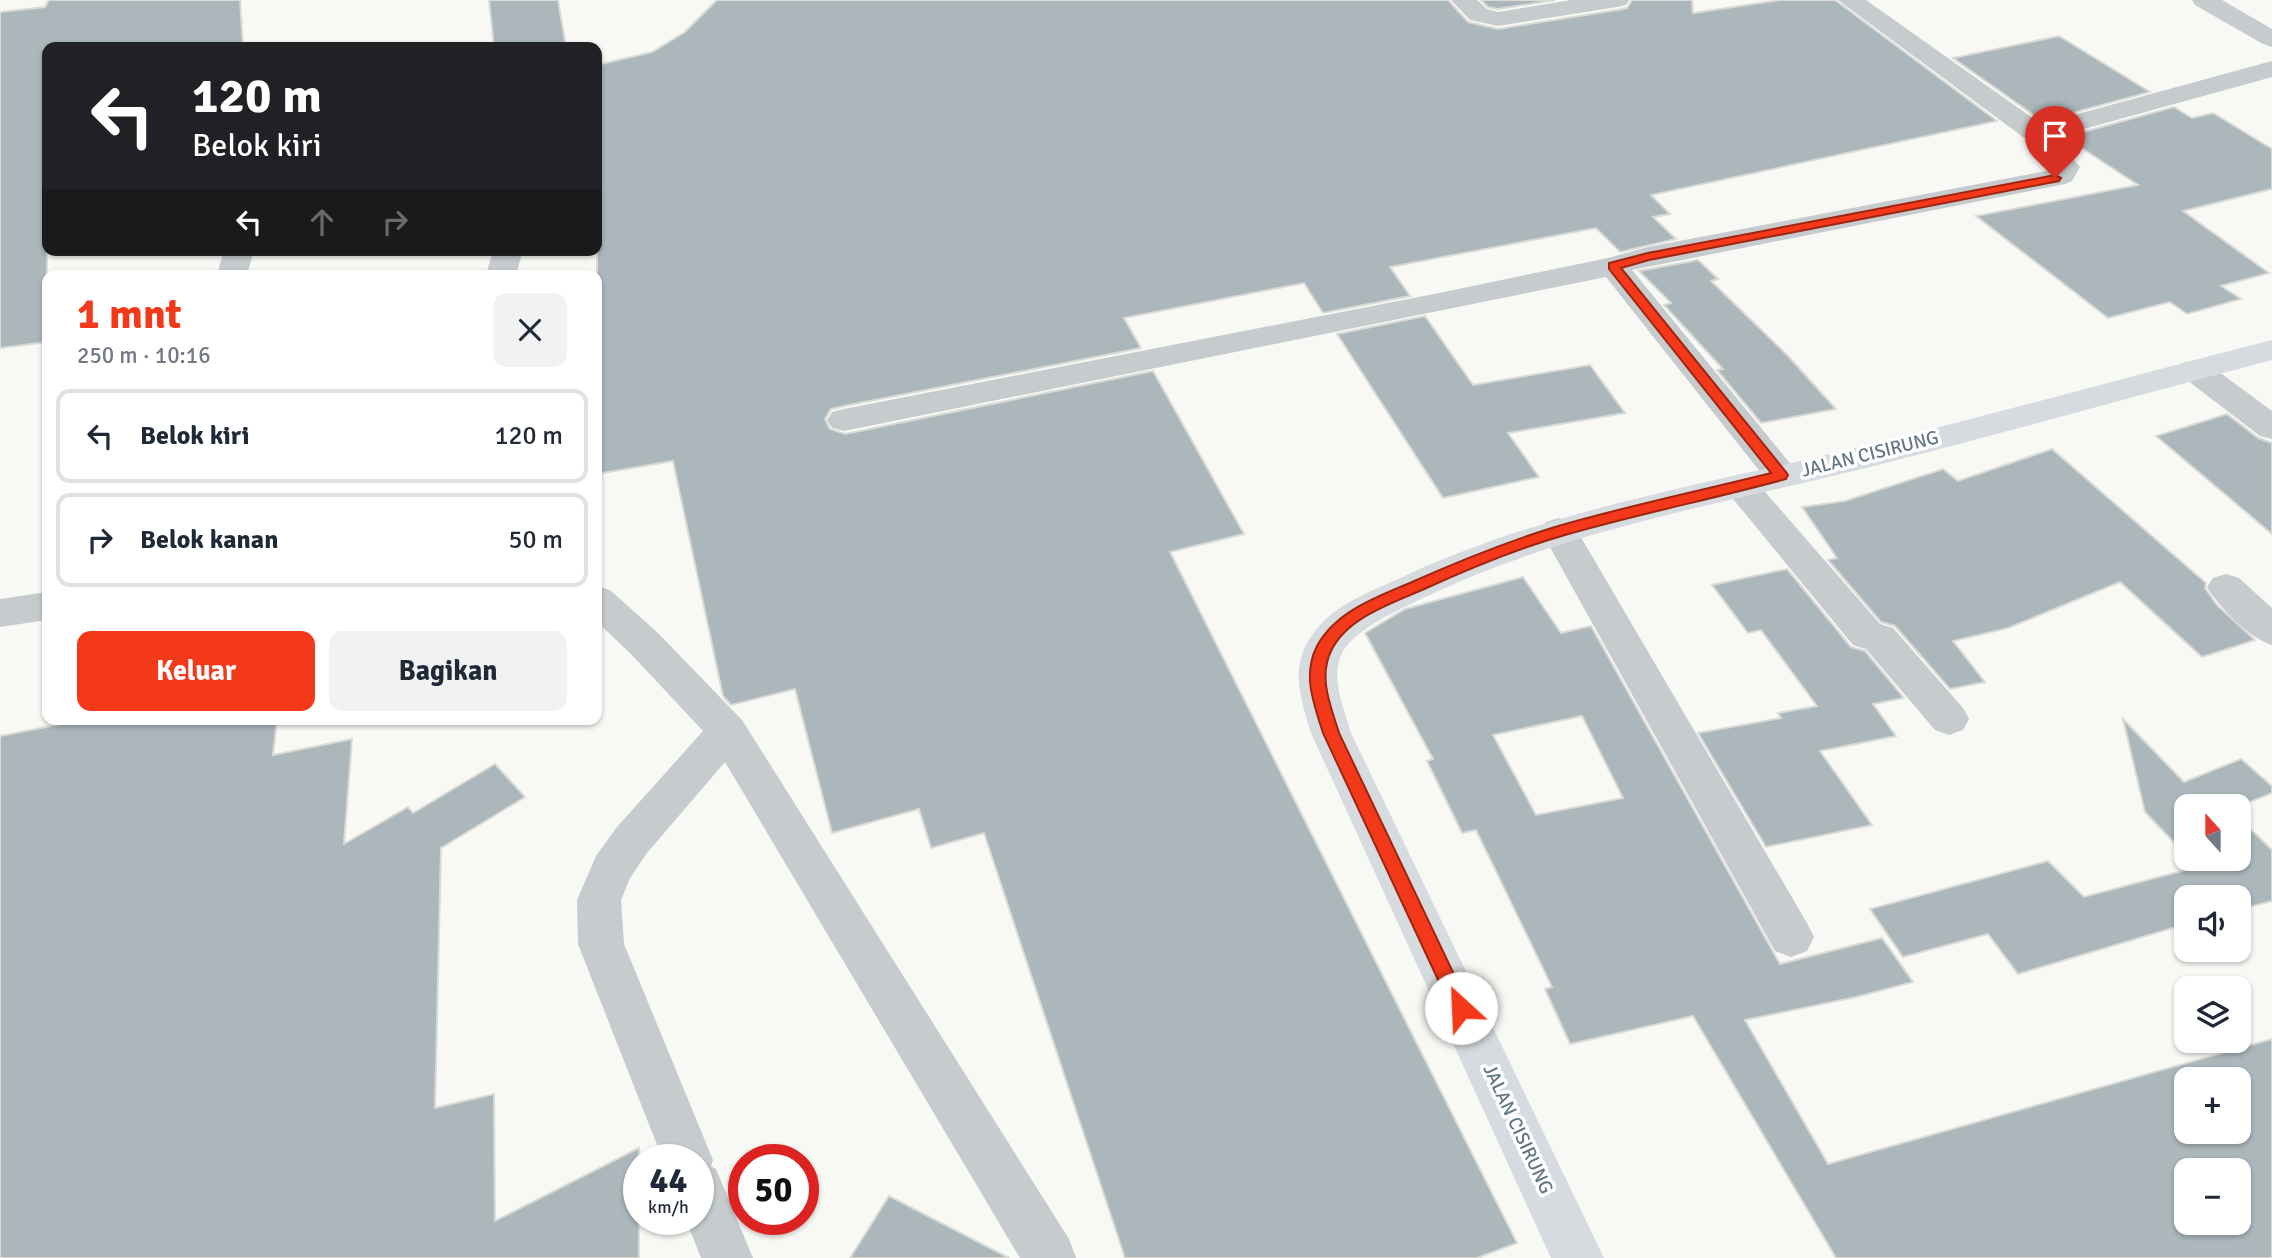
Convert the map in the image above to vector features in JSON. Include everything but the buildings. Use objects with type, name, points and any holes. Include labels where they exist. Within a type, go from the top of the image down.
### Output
[{"type":"main road","name":"JALAN CISIRUNG","points":[[1578,1258],[1331,733],[1319,693],[1317,667],[1324,648],[1336,632],[1367,608],[1447,571],[1559,531],[1876,454],[2272,350]]},
{"type":"street","points":[[1463,0],[1479,15],[1498,19],[1618,0]]},
{"type":"street","points":[[844,420],[1613,266],[1648,256],[2062,175],[2066,171],[2063,161],[2036,134],[1850,0]]},
{"type":"street","points":[[2204,0],[2272,39]]},
{"type":"street","points":[[2036,134],[2272,69]]},
{"type":"street","points":[[1613,266],[1781,475]]},
{"type":"street","points":[[2195,370],[2272,428]]},
{"type":"street","points":[[1741,486],[1867,635],[1879,638],[1949,719]]},
{"type":"street","points":[[1559,531],[1791,937]]},
{"type":"street","points":[[2226,587],[2272,631]]},
{"type":"street","points":[[602,605],[645,644],[728,731],[1050,1258]]},
{"type":"street","points":[[0,613],[42,607]]},
{"type":"street","points":[[682,1144],[601,944],[599,900],[612,870],[632,840],[728,731]]},
{"type":"street","points":[[714,1226],[727,1258]]},
{"type":"route","points":[[1461,1008],[1331,733],[1319,693],[1317,667],[1324,648],[1336,632],[1367,608],[1447,571],[1559,531],[1781,475],[1613,266],[1648,256],[2055,178]]}]
